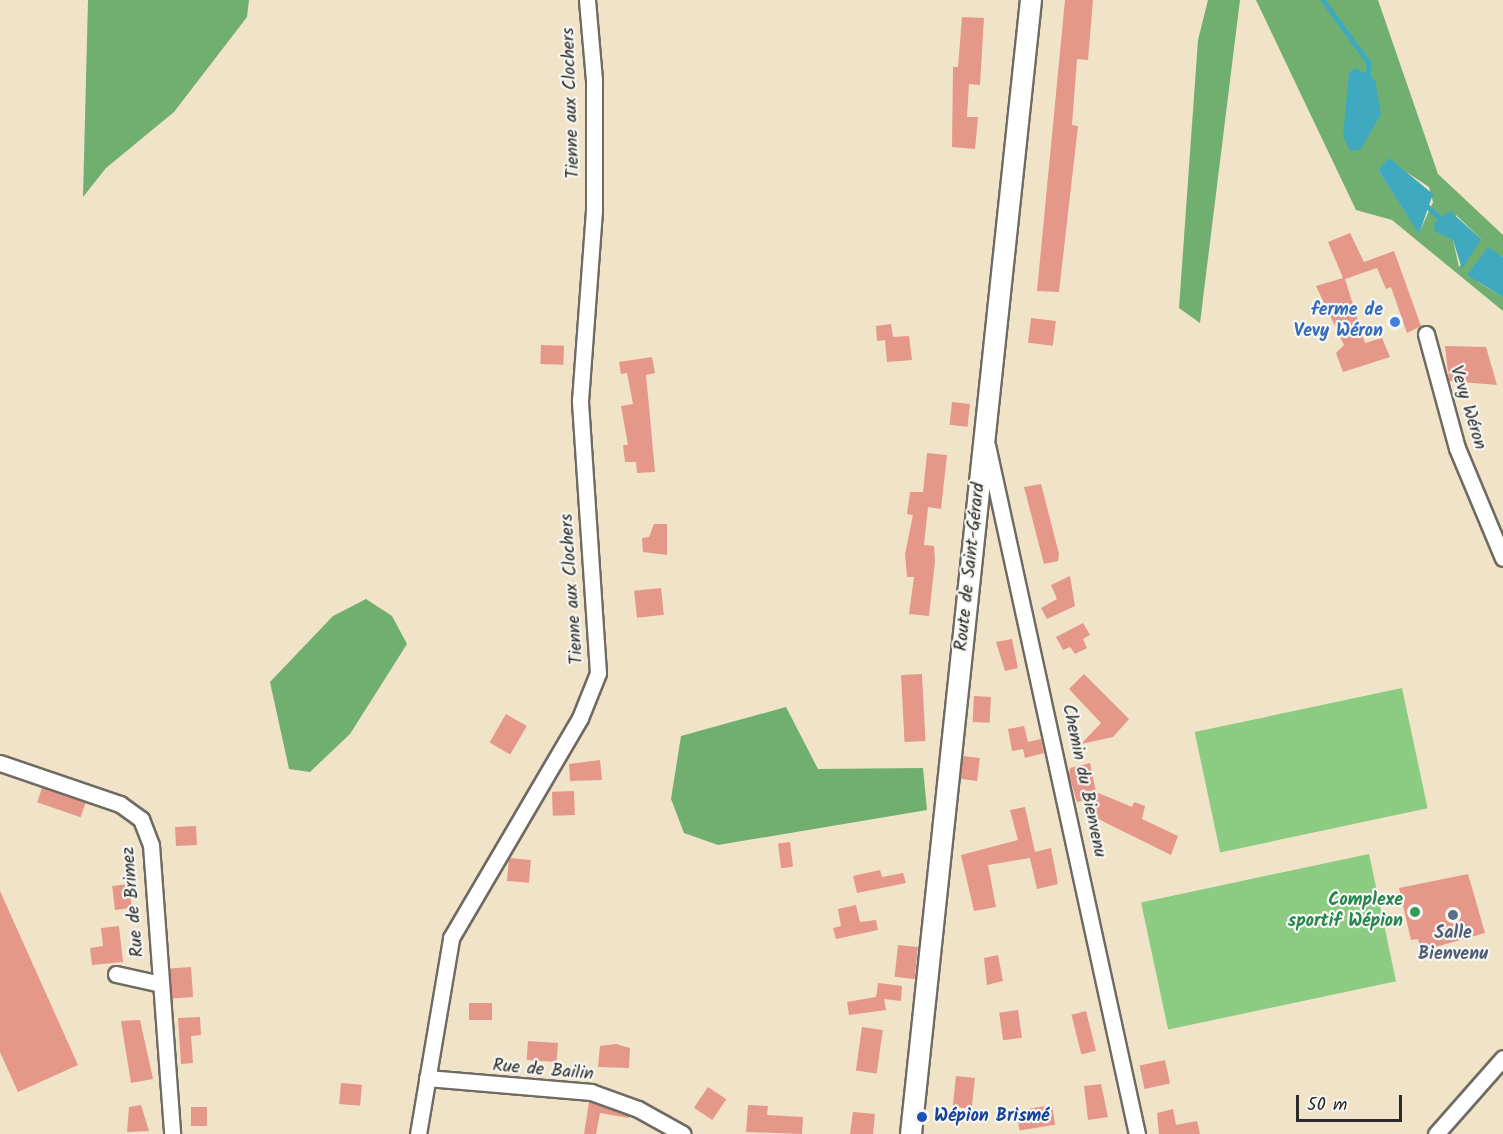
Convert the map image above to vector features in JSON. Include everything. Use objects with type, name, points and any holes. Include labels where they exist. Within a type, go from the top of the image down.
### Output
[{"type":"main road","name":"Route de Saint-Gérard","points":[[911,1134],[1031,0]]},
{"type":"street","name":"Tienne aux Clochers","points":[[418,1134],[451,938],[579,718],[598,673],[580,401],[594,211],[594,80],[587,0]]},
{"type":"street","name":"Vevy Wéron","points":[[1426,334],[1457,448],[1503,558]]},
{"type":"street","name":"Chemin du Bienvenu","points":[[985,438],[1137,1134]]},
{"type":"street","name":"Rue de Brimez","points":[[0,763],[120,804],[141,819],[151,845],[172,1134]]},
{"type":"street","points":[[116,974],[161,984]]},
{"type":"street","points":[[1436,1134],[1503,1058]]},
{"type":"street","name":"Rue de Bailin","points":[[428,1078],[591,1092],[638,1109],[683,1134]]},
{"type":"green space","points":[[88,0],[249,0],[247,17],[174,112],[106,168],[83,197]]},
{"type":"green space","points":[[1208,0],[1240,0],[1200,323],[1179,308],[1198,40]]},
{"type":"green space","points":[[1256,0],[1378,0],[1438,174],[1503,235],[1503,257],[1488,248],[1478,282],[1503,297],[1503,311],[1392,220],[1356,210]],"holes":[[[1394,164],[1429,187],[1433,202],[1419,233],[1378,170]],[[1456,215],[1481,239],[1459,267],[1453,240]]]},
{"type":"green space","points":[[366,599],[392,616],[407,644],[350,734],[310,772],[289,769],[270,682],[333,616]]},
{"type":"green space","points":[[1402,688],[1428,808],[1220,852],[1195,732]]},
{"type":"green space","points":[[786,707],[818,769],[923,768],[927,810],[718,845],[684,833],[671,799],[681,736]]},
{"type":"green space","points":[[1369,854],[1396,981],[1168,1030],[1141,902]]},
{"type":"water","points":[[1357,68],[1375,80],[1381,114],[1361,149],[1350,151],[1343,136],[1349,72]]},
{"type":"water","points":[[1389,158],[1433,194],[1419,234],[1378,170]]},
{"type":"water","points":[[1450,211],[1481,239],[1462,269],[1453,240],[1434,231],[1435,222]]},
{"type":"water","points":[[1488,247],[1503,257],[1503,297],[1467,275]]},
{"type":"building","points":[[1065,0],[1093,0],[1088,60],[1077,59],[1072,125],[1078,126],[1059,292],[1037,291]]},
{"type":"building","points":[[962,17],[984,18],[980,85],[969,84],[967,117],[978,117],[975,149],[952,147],[953,67],[958,67]]},
{"type":"building","points":[[1350,233],[1364,262],[1394,251],[1421,326],[1407,333],[1391,287],[1386,289],[1377,268],[1345,279],[1365,343],[1382,338],[1390,357],[1343,372],[1336,353],[1344,345],[1316,286],[1343,278],[1328,242]]},
{"type":"building","points":[[1031,318],[1056,321],[1053,346],[1028,343]]},
{"type":"building","points":[[891,324],[893,337],[909,336],[912,360],[887,362],[885,340],[877,341],[876,326]]},
{"type":"building","points":[[541,345],[564,346],[563,365],[540,364]]},
{"type":"building","points":[[1445,346],[1486,347],[1497,385],[1449,381]]},
{"type":"building","points":[[652,357],[655,373],[646,375],[655,472],[637,473],[636,462],[625,462],[623,445],[628,445],[621,406],[633,404],[627,373],[621,374],[619,362]]},
{"type":"building","points":[[952,402],[970,404],[967,427],[950,425]]},
{"type":"building","points":[[927,453],[947,455],[941,509],[928,507],[924,545],[934,546],[935,561],[929,616],[909,614],[914,577],[907,577],[905,554],[913,515],[907,514],[910,492],[923,492]]},
{"type":"building","points":[[1041,484],[1059,554],[1058,561],[1044,564],[1024,487]]},
{"type":"building","points":[[654,524],[667,524],[667,555],[643,552],[642,538],[649,537]]},
{"type":"building","points":[[1070,576],[1075,606],[1047,619],[1041,608],[1057,599],[1051,585]]},
{"type":"building","points":[[661,588],[664,615],[637,618],[634,591]]},
{"type":"building","points":[[1083,623],[1090,635],[1083,639],[1087,648],[1075,654],[1070,647],[1063,650],[1056,637]]},
{"type":"building","points":[[1012,639],[1018,668],[1005,671],[996,642]]},
{"type":"building","points":[[922,674],[926,741],[905,742],[901,675]]},
{"type":"building","points":[[1084,674],[1129,719],[1113,737],[1081,744],[1101,723],[1069,689]]},
{"type":"building","points":[[974,696],[991,697],[990,723],[973,722]]},
{"type":"building","points":[[506,714],[527,726],[510,755],[490,743]]},
{"type":"building","points":[[1024,726],[1028,742],[1041,739],[1044,753],[1025,758],[1023,749],[1012,751],[1008,729]]},
{"type":"building","points":[[963,756],[980,758],[977,781],[960,779]]},
{"type":"building","points":[[600,760],[602,780],[570,781],[569,764]]},
{"type":"building","points":[[1090,763],[1096,792],[1132,807],[1134,802],[1145,806],[1142,819],[1178,836],[1171,855],[1084,812],[1088,799],[1077,802],[1069,775],[1070,768]]},
{"type":"building","points":[[42,788],[85,803],[81,817],[37,802]]},
{"type":"building","points":[[574,791],[575,815],[553,816],[552,792]]},
{"type":"building","points":[[1025,807],[1035,852],[1051,848],[1058,884],[1037,889],[1030,858],[988,865],[996,907],[974,911],[961,855],[1018,840],[1010,810]]},
{"type":"building","points":[[196,826],[197,845],[176,846],[175,827]]},
{"type":"building","points":[[790,842],[793,867],[781,868],[778,843]]},
{"type":"building","points":[[509,858],[531,860],[529,883],[507,881]]},
{"type":"building","points":[[880,870],[882,877],[903,873],[906,883],[857,893],[853,876]]},
{"type":"building","name":"Salle Bienvenu","points":[[1468,874],[1485,933],[1421,951],[1418,939],[1411,940],[1399,888]]},
{"type":"building","points":[[129,884],[132,908],[115,910],[112,886]]},
{"type":"building","points":[[0,891],[78,1065],[18,1092],[0,1052]]},
{"type":"building","points":[[856,905],[860,922],[876,920],[878,930],[836,939],[833,928],[841,926],[838,909]]},
{"type":"building","points":[[119,926],[123,962],[92,965],[90,948],[103,946],[101,928]]},
{"type":"building","points":[[898,945],[918,947],[915,979],[895,977]]},
{"type":"building","points":[[998,955],[1003,981],[987,985],[984,958]]},
{"type":"building","points":[[191,967],[193,997],[172,998],[170,968]]},
{"type":"building","points":[[878,983],[902,986],[901,1001],[884,999],[886,1010],[849,1015],[847,1002],[876,997]]},
{"type":"building","points":[[469,1003],[492,1003],[492,1020],[469,1020]]},
{"type":"building","points":[[1018,1010],[1022,1038],[1003,1040],[999,1013]]},
{"type":"building","points":[[1086,1011],[1096,1051],[1081,1054],[1071,1015]]},
{"type":"building","points":[[200,1017],[201,1035],[191,1036],[193,1063],[181,1064],[178,1018]]},
{"type":"building","points":[[140,1020],[153,1079],[131,1083],[121,1021]]},
{"type":"building","points":[[862,1027],[883,1030],[877,1073],[856,1071]]},
{"type":"building","points":[[528,1041],[558,1043],[557,1062],[527,1060]]},
{"type":"building","points":[[616,1044],[630,1048],[629,1068],[598,1067],[600,1046]]},
{"type":"building","points":[[1165,1060],[1170,1083],[1145,1089],[1140,1065]]},
{"type":"building","points":[[956,1076],[975,1078],[972,1109],[953,1107]]},
{"type":"building","points":[[341,1083],[362,1085],[360,1106],[339,1104]]},
{"type":"building","points":[[1101,1084],[1108,1117],[1088,1120],[1084,1086]]},
{"type":"building","points":[[708,1087],[726,1099],[712,1120],[694,1108]]},
{"type":"building","points":[[589,1102],[629,1116],[629,1118],[600,1113],[596,1134],[584,1134]]},
{"type":"building","points":[[141,1105],[149,1131],[127,1132],[129,1107]]},
{"type":"building","points":[[748,1105],[768,1106],[767,1115],[803,1117],[802,1134],[746,1132]]},
{"type":"building","points":[[1052,1105],[1055,1125],[1020,1130],[1016,1111]]},
{"type":"building","points":[[191,1107],[207,1107],[207,1126],[191,1126]]},
{"type":"building","points":[[1173,1109],[1176,1125],[1197,1121],[1200,1134],[1159,1134],[1157,1113]]},
{"type":"building","points":[[853,1112],[875,1114],[873,1134],[850,1134]]},
{"type":"waterway","points":[[1323,0],[1369,63],[1368,81]]},
{"type":"waterway","points":[[1425,204],[1443,221]]},
{"type":"place","name":"ferme de Vevy Wéron","points":[[1395,322]]},
{"type":"place","name":"Complexe sportif Wépion","points":[[1415,912]]},
{"type":"place","name":"Salle Bienvenu","points":[[1453,915]]},
{"type":"place","name":"Wépion Brismé","points":[[922,1117]]}]
